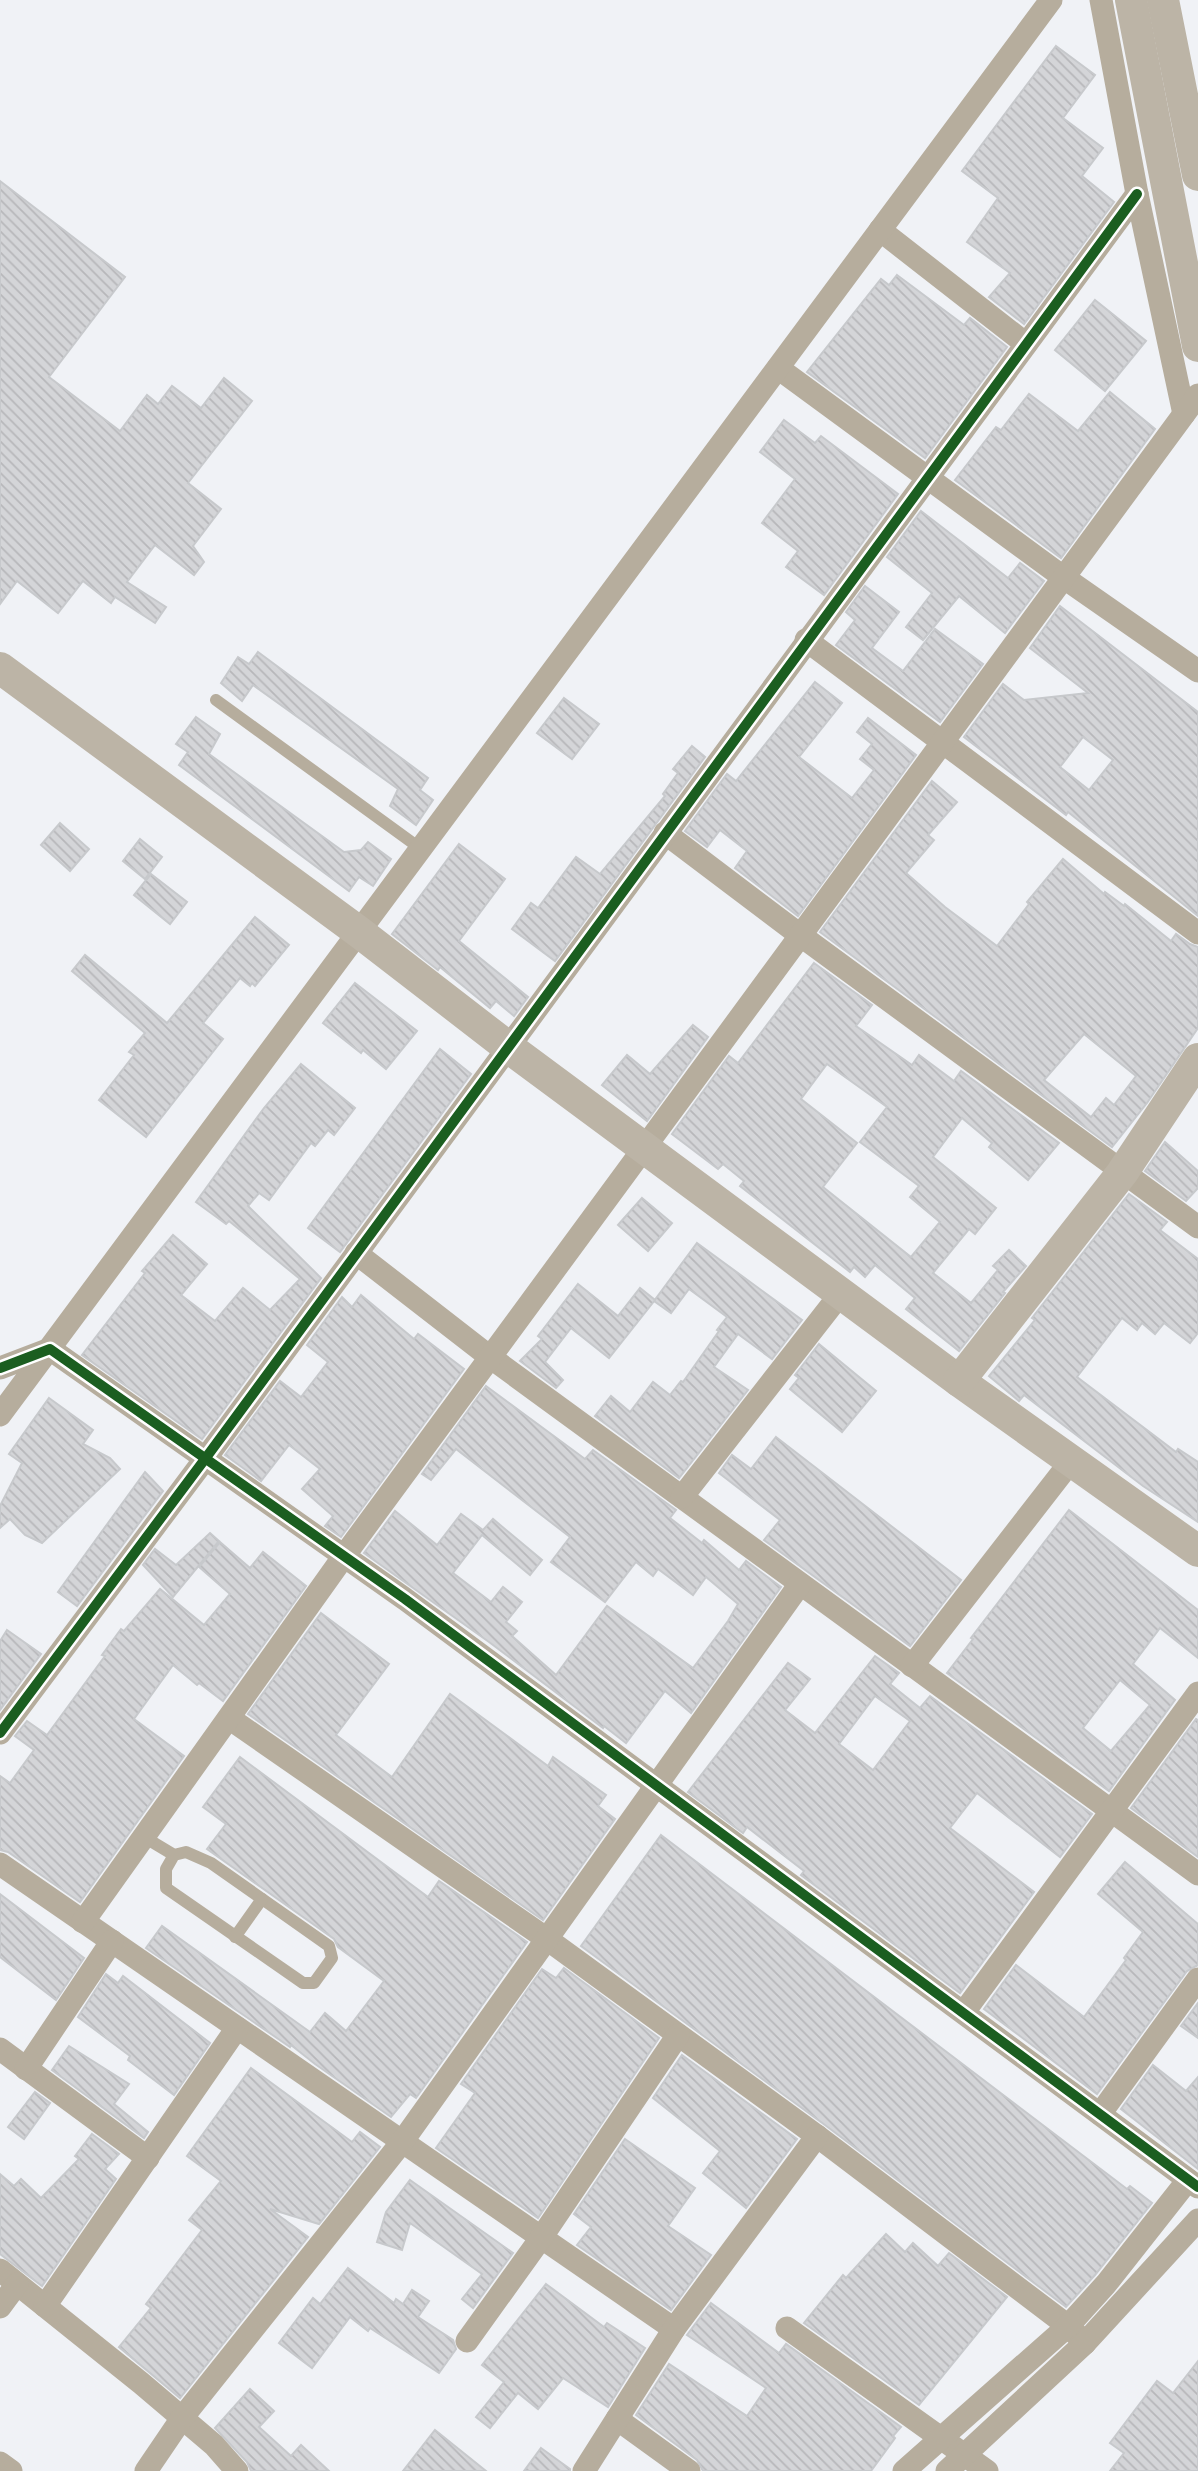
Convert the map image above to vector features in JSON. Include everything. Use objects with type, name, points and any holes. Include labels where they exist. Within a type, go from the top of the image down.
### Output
[{"type":"main road","points":[[1131,0],[1198,346]]},
{"type":"main road","points":[[1163,0],[1193,110],[1198,175]]},
{"type":"main road","points":[[0,668],[359,932],[508,1047],[960,1381],[1198,1551]]},
{"type":"main road","points":[[960,1381],[1122,1173],[1198,1059]]},
{"type":"street","points":[[0,1415],[1051,0]]},
{"type":"street","points":[[1101,0],[1137,194],[1184,414]]},
{"type":"street","points":[[0,1732],[205,1459],[1137,194]]},
{"type":"street","points":[[880,230],[1026,344]]},
{"type":"street","points":[[778,368],[1063,577],[1198,671]]},
{"type":"street","points":[[83,1922],[344,1556],[1198,395]]},
{"type":"street","points":[[806,640],[1198,933]]},
{"type":"street","points":[[665,833],[1198,1227]]},
{"type":"street","points":[[356,1253],[490,1357],[1198,1874]]},
{"type":"street","points":[[682,1497],[842,1292]]},
{"type":"street","points":[[0,1368],[50,1349]]},
{"type":"street","points":[[50,1349],[344,1556],[1193,2184],[1068,2326],[904,2471]]},
{"type":"street","points":[[912,1666],[1072,1460]]},
{"type":"street","points":[[146,2471],[182,2418],[402,2142],[800,1584]]},
{"type":"street","points":[[964,2012],[1198,1693]]},
{"type":"street","points":[[229,1718],[547,1939],[817,2136],[1068,2326],[1085,2343]]},
{"type":"street","points":[[0,1864],[674,2329]]},
{"type":"street","points":[[26,2069],[112,1941]]},
{"type":"street","points":[[1100,2114],[1198,1979]]},
{"type":"street","points":[[45,2306],[237,2028]]},
{"type":"street","points":[[467,2341],[541,2238],[678,2035]]},
{"type":"street","points":[[0,2049],[148,2158]]},
{"type":"street","points":[[584,2471],[674,2329],[817,2136]]},
{"type":"street","points":[[947,2471],[1085,2343],[1198,2220]]},
{"type":"street","points":[[0,2307],[8,2277],[214,2445],[237,2471]]},
{"type":"street","points":[[787,2328],[987,2471]]},
{"type":"street","points":[[617,2419],[689,2471]]},
{"type":"street","points":[[0,2463],[10,2471]]},
{"type":"lane","points":[[216,699],[421,849]]},
{"type":"lane","points":[[144,1837],[174,1855],[186,1852],[211,1863],[329,1947],[332,1958],[326,1969],[314,1983],[303,1983],[166,1888],[166,1869],[174,1855]]},
{"type":"lane","points":[[236,1937],[262,1899]]},
{"type":"building","points":[[1056,46],[1095,75],[1063,118],[1103,148],[1082,176],[1114,202],[1024,324],[989,297],[1010,273],[967,242],[998,198],[962,171]]},
{"type":"building","points":[[0,181],[125,277],[49,377],[120,431],[147,395],[158,404],[172,386],[201,408],[224,378],[252,401],[188,483],[221,509],[193,546],[204,562],[194,575],[155,545],[127,582],[166,607],[155,623],[115,597],[111,603],[83,581],[58,613],[17,581],[0,604]]},
{"type":"building","points":[[897,275],[964,325],[970,318],[1007,347],[925,458],[807,372],[881,279],[889,285]]},
{"type":"building","points":[[1095,300],[1146,341],[1105,391],[1055,350]]},
{"type":"building","points":[[1110,392],[1155,429],[1061,558],[955,480],[996,427],[1001,430],[1029,394],[1078,431]]},
{"type":"building","points":[[784,420],[815,443],[821,436],[898,494],[824,595],[786,567],[798,551],[762,523],[795,479],[760,452]]},
{"type":"building","points":[[921,511],[1008,578],[1020,563],[1044,581],[1005,633],[959,596],[923,640],[906,627],[932,593],[887,557]]},
{"type":"building","points":[[865,586],[899,612],[872,648],[903,671],[935,629],[983,664],[940,722],[836,645],[855,620],[846,612]]},
{"type":"building","points":[[1060,606],[1198,712],[1198,916],[1068,812],[1066,815],[964,737],[1003,684],[1024,700],[1088,693],[1030,648]],"holes":[[[1083,737],[1113,760],[1089,790],[1060,767]]]},
{"type":"building","points":[[258,652],[428,778],[420,790],[433,800],[416,825],[390,806],[398,789],[253,685],[242,701],[221,683],[238,657],[249,664]]},
{"type":"building","points":[[815,682],[842,703],[799,757],[852,798],[874,770],[860,759],[872,744],[857,732],[868,718],[916,755],[798,916],[735,868],[747,851],[720,830],[707,847],[685,831],[727,774],[736,781]]},
{"type":"building","points":[[564,698],[599,724],[572,759],[537,733]]},
{"type":"building","points":[[196,717],[220,734],[209,754],[344,852],[361,850],[368,842],[391,859],[373,886],[359,877],[349,891],[179,765],[188,752],[176,744]]},
{"type":"building","points":[[692,746],[705,757],[555,961],[512,929],[531,903],[538,908],[576,857],[600,874],[665,796],[663,794],[678,773],[673,769]]},
{"type":"building","points":[[932,781],[957,802],[928,835],[934,840],[906,873],[945,907],[997,946],[1029,904],[1027,902],[1063,859],[1104,894],[1105,892],[1124,906],[1125,904],[1171,941],[1176,934],[1198,947],[1198,1028],[1147,1103],[1112,1147],[820,932]],"holes":[[[1084,1034],[1136,1076],[1114,1105],[1106,1098],[1091,1117],[1044,1080]]]},
{"type":"building","points":[[60,823],[89,849],[70,871],[41,845]]},
{"type":"building","points":[[140,839],[162,857],[145,879],[123,861]]},
{"type":"building","points":[[459,844],[505,879],[459,941],[528,997],[514,1016],[496,1001],[490,1008],[440,967],[438,970],[392,934]]},
{"type":"building","points":[[151,874],[187,902],[170,924],[134,895]]},
{"type":"building","points":[[255,917],[289,945],[255,986],[252,983],[250,986],[240,978],[203,1023],[223,1039],[146,1137],[99,1100],[134,1055],[129,1052],[145,1033],[72,971],[85,955],[167,1023]]},
{"type":"building","points":[[814,963],[872,1005],[856,1026],[912,1065],[919,1055],[954,1081],[961,1071],[1059,1143],[1028,1180],[989,1147],[992,1143],[962,1118],[933,1157],[996,1208],[975,1234],[969,1229],[933,1273],[971,1303],[998,1270],[993,1266],[1009,1250],[1026,1266],[959,1351],[906,1309],[915,1298],[875,1265],[865,1277],[854,1267],[850,1272],[740,1186],[744,1181],[723,1164],[718,1169],[672,1134],[729,1056],[738,1063]],"holes":[[[827,1064],[887,1107],[860,1142],[919,1186],[910,1197],[940,1222],[911,1257],[823,1187],[857,1143],[801,1099]]]},
{"type":"building","points":[[355,983],[417,1031],[386,1069],[323,1023]]},
{"type":"building","points":[[693,1025],[708,1037],[647,1121],[602,1085],[627,1055],[650,1074]]},
{"type":"building","points":[[440,1049],[471,1074],[340,1252],[308,1228]]},
{"type":"building","points":[[301,1064],[355,1108],[334,1135],[328,1130],[315,1146],[311,1143],[269,1200],[259,1193],[248,1206],[321,1278],[202,1439],[82,1355],[145,1273],[142,1271],[173,1235],[207,1264],[181,1295],[215,1321],[243,1288],[270,1310],[300,1279],[229,1221],[226,1224],[196,1202],[264,1108]]},
{"type":"building","points":[[1165,1142],[1198,1171],[1198,1188],[1186,1201],[1145,1171]]},
{"type":"building","points":[[1129,1194],[1167,1222],[1160,1230],[1198,1259],[1198,1333],[1190,1343],[1164,1323],[1155,1334],[1142,1323],[1137,1330],[1122,1318],[1077,1377],[1176,1452],[1178,1449],[1198,1462],[1198,1522],[1143,1486],[1024,1395],[1019,1401],[989,1376],[1035,1320],[1032,1318]]},
{"type":"building","points":[[642,1198],[672,1223],[648,1251],[618,1225]]},
{"type":"building","points":[[697,1243],[802,1320],[772,1359],[738,1334],[714,1367],[748,1390],[679,1478],[595,1416],[611,1396],[630,1412],[653,1382],[670,1395],[681,1381],[683,1382],[719,1331],[717,1330],[727,1317],[689,1289],[671,1313],[654,1301]]},
{"type":"building","points":[[578,1284],[618,1316],[640,1288],[655,1300],[609,1358],[571,1328],[545,1362],[563,1380],[556,1388],[520,1361],[542,1339],[538,1336]]},
{"type":"building","points":[[361,1295],[414,1339],[418,1334],[464,1369],[341,1537],[325,1526],[333,1516],[302,1489],[320,1469],[289,1445],[261,1481],[225,1455],[280,1381],[301,1397],[328,1362],[307,1345],[342,1297],[352,1307]]},
{"type":"building","points":[[819,1344],[876,1391],[842,1432],[790,1389],[799,1378],[795,1375]]},
{"type":"building","points":[[486,1386],[585,1459],[593,1450],[676,1510],[670,1518],[702,1543],[704,1540],[739,1570],[746,1561],[781,1587],[691,1713],[665,1691],[626,1743],[364,1553],[395,1511],[437,1545],[461,1514],[483,1530],[493,1519],[542,1560],[530,1575],[482,1535],[453,1573],[491,1602],[503,1587],[522,1602],[506,1622],[517,1631],[512,1636],[556,1675],[607,1606],[693,1668],[728,1621],[738,1604],[706,1577],[693,1595],[658,1569],[653,1576],[636,1562],[605,1602],[551,1562],[570,1537],[456,1449],[431,1480],[422,1474]]},
{"type":"building","points":[[49,1398],[93,1430],[83,1444],[110,1458],[120,1469],[42,1543],[25,1535],[10,1519],[0,1528],[0,1506],[22,1463],[9,1454]]},
{"type":"building","points":[[776,1437],[961,1580],[910,1646],[764,1540],[780,1520],[719,1473],[732,1455],[751,1469]]},
{"type":"building","points":[[145,1472],[163,1491],[77,1606],[58,1592]]},
{"type":"building","points":[[1069,1510],[1198,1610],[1198,1658],[1160,1628],[1133,1664],[1175,1700],[1109,1791],[947,1673],[973,1639],[971,1638]],"holes":[[[1120,1680],[1150,1705],[1111,1751],[1083,1728]]]},
{"type":"building","points":[[210,1533],[219,1541],[173,1597],[143,1565],[155,1549],[176,1565]]},
{"type":"building","points":[[220,1542],[250,1568],[263,1552],[306,1586],[223,1701],[199,1683],[197,1685],[173,1665],[134,1719],[184,1756],[80,1902],[8,1852],[0,1850],[0,1776],[10,1783],[34,1750],[15,1736],[27,1721],[47,1735],[105,1656],[102,1655],[121,1629],[124,1631],[160,1589],[204,1625],[230,1594],[199,1567]]},
{"type":"building","points":[[321,1613],[389,1664],[336,1735],[392,1777],[450,1694],[548,1766],[553,1757],[606,1795],[598,1806],[615,1819],[543,1920],[248,1714]]},
{"type":"building","points":[[7,1630],[41,1654],[0,1710],[0,1641]]},
{"type":"building","points":[[875,1656],[899,1673],[890,1684],[920,1708],[930,1696],[1092,1814],[1060,1857],[977,1793],[950,1828],[1034,1892],[960,1993],[801,1875],[804,1871],[747,1827],[743,1833],[688,1792],[788,1663],[810,1679],[785,1710],[815,1733]],"holes":[[[875,1696],[910,1721],[873,1770],[839,1744]]]},
{"type":"building","points":[[1196,1719],[1198,1720],[1198,1857],[1131,1808]]},
{"type":"building","points":[[240,1757],[428,1897],[439,1881],[527,1942],[416,2098],[410,2094],[391,2117],[291,2045],[290,2047],[146,1948],[162,1926],[310,2032],[325,2013],[346,2031],[384,1981],[338,1947],[334,1939],[207,1849],[226,1824],[203,1807]]},
{"type":"building","points":[[661,1835],[1127,2189],[1130,2186],[1152,2203],[1066,2307],[581,1946]]},
{"type":"building","points":[[1125,1862],[1198,1924],[1198,1965],[1187,1971],[1097,2094],[984,2009],[1016,1965],[1084,2017],[1143,1932],[1098,1894]]},
{"type":"building","points":[[0,1894],[84,1958],[56,2000],[0,1957]]},
{"type":"building","points":[[564,1968],[659,2038],[538,2218],[436,2148],[475,2093],[461,2084],[542,1969],[556,1978]]},
{"type":"building","points":[[106,1974],[118,1983],[123,1976],[210,2043],[174,2095],[128,2060],[130,2056],[78,2017]]},
{"type":"building","points":[[1198,2003],[1198,2038],[1181,2026]]},
{"type":"building","points":[[69,2046],[129,2084],[114,2104],[148,2132],[144,2138],[52,2070]]},
{"type":"building","points":[[682,2055],[797,2139],[746,2208],[703,2173],[720,2151],[653,2098]]},
{"type":"building","points":[[1153,2065],[1186,2091],[1198,2077],[1198,2169],[1121,2109]]},
{"type":"building","points":[[251,2068],[352,2142],[360,2132],[380,2147],[319,2224],[270,2209],[308,2237],[180,2398],[119,2347],[151,2308],[146,2304],[202,2230],[189,2220],[221,2181],[187,2156]]},
{"type":"building","points":[[35,2092],[50,2103],[24,2139],[8,2127]]},
{"type":"building","points":[[92,2134],[119,2154],[105,2169],[116,2179],[42,2286],[0,2254],[0,2174],[14,2186],[21,2179],[41,2198],[79,2159],[75,2156]]},
{"type":"building","points":[[625,2139],[695,2188],[668,2226],[711,2255],[671,2310],[577,2245],[591,2227],[574,2214]]},
{"type":"building","points":[[410,2180],[513,2253],[473,2308],[462,2299],[482,2274],[410,2223],[402,2250],[377,2242],[386,2212]]},
{"type":"building","points":[[886,2234],[905,2252],[913,2243],[938,2266],[949,2253],[1007,2297],[919,2405],[804,2323],[843,2275],[846,2278]]},
{"type":"building","points":[[348,2268],[394,2303],[396,2299],[403,2304],[412,2290],[429,2301],[418,2317],[453,2340],[456,2349],[439,2373],[370,2328],[368,2331],[350,2317],[312,2368],[279,2343],[313,2298],[320,2304]]},
{"type":"building","points":[[546,2284],[604,2327],[607,2323],[645,2348],[608,2407],[563,2378],[538,2409],[518,2393],[490,2428],[476,2417],[504,2382],[482,2365]]},
{"type":"building","points":[[711,2303],[779,2353],[786,2344],[901,2427],[871,2471],[703,2471],[697,2460],[636,2415],[669,2364],[747,2416],[766,2388],[687,2335]]},
{"type":"building","points":[[1198,2361],[1198,2471],[1110,2471],[1124,2453],[1110,2443],[1157,2381],[1173,2393]]},
{"type":"building","points":[[250,2389],[274,2411],[259,2427],[291,2456],[301,2445],[329,2471],[251,2471],[247,2462],[215,2428]]},
{"type":"building","points":[[435,2430],[486,2471],[403,2471]]},
{"type":"building","points":[[541,2448],[570,2469],[570,2471],[524,2471]]},
{"type":"cycle path","points":[[0,1733],[1137,194]]},
{"type":"cycle path","points":[[0,1368],[50,1349],[405,1599],[1198,2187]]}]
